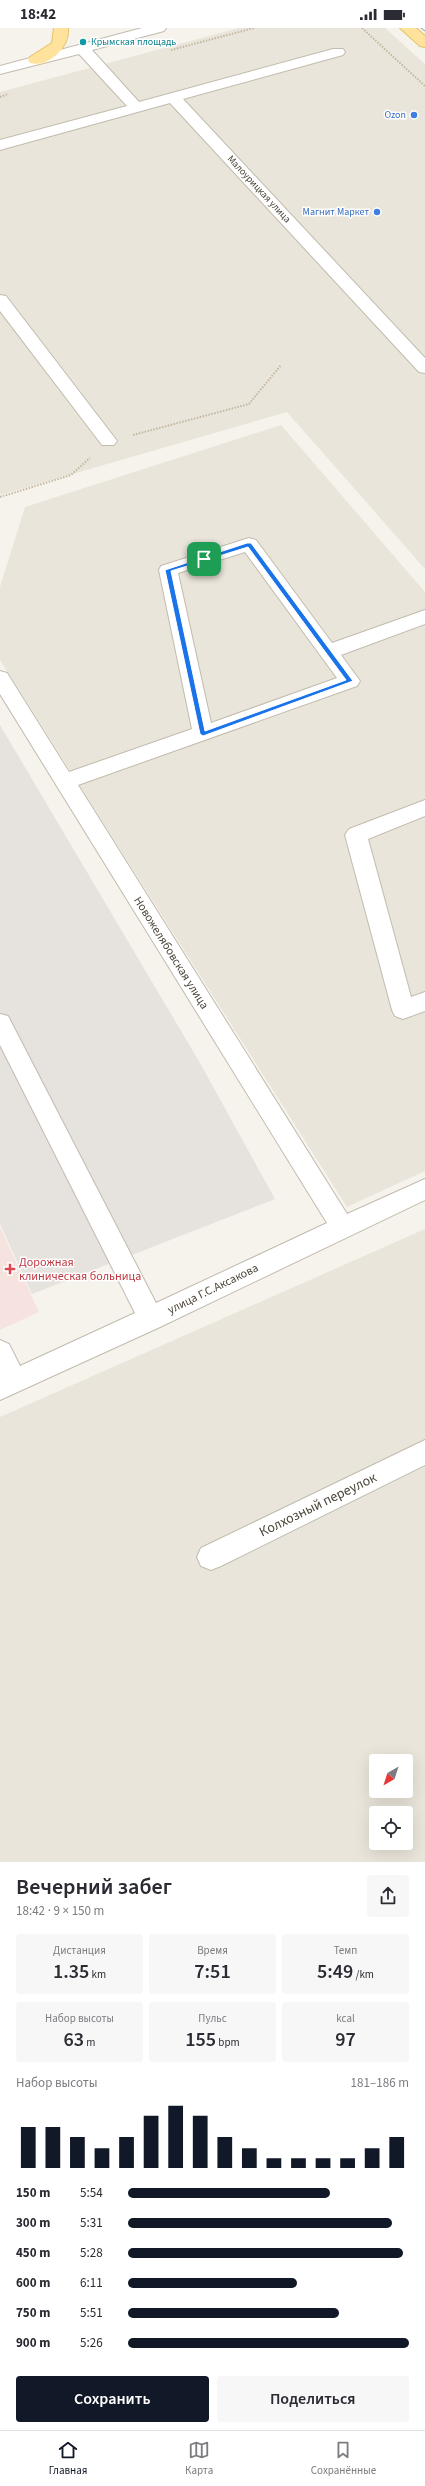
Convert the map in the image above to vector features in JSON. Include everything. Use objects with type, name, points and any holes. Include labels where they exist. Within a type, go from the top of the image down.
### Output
[{"type":"main road","points":[[35,60],[48,55],[58,46],[61,28]]},
{"type":"main road","points":[[407,28],[425,43]]},
{"type":"street","points":[[0,70],[159,28]]},
{"type":"street","points":[[82,48],[136,107]]},
{"type":"street","points":[[0,145],[338,52]]},
{"type":"street","name":"Малоурицкая улица","points":[[173,97],[425,368]]},
{"type":"street","points":[[0,300],[108,441]]},
{"type":"street","points":[[65,782],[203,734],[350,681],[249,544],[168,570],[203,734]]},
{"type":"street","points":[[328,652],[425,617]]},
{"type":"street","name":"Новожелябовская улица","points":[[0,678],[342,1227]]},
{"type":"street","points":[[425,808],[356,834],[403,1010],[425,1001]]},
{"type":"street","points":[[0,1023],[151,1319]]},
{"type":"street","name":"улица Г.С.Аксакова","points":[[7,1385],[151,1319],[342,1227],[425,1189]]},
{"type":"street","points":[[0,1352],[7,1385]]},
{"type":"street","name":"Колхозный переулок","points":[[210,1558],[425,1452]]},
{"type":"path","points":[[362,28],[425,86]]},
{"type":"path","points":[[0,497],[71,475],[108,441],[250,404],[281,365]]},
{"type":"shaded area","points":[[239,28],[385,28],[425,64],[425,569],[287,412],[0,495],[0,92]]},
{"type":"shaded area","points":[[281,425],[425,592],[425,1171],[347,1207],[0,660],[0,587],[25,507]]},
{"type":"shaded area","points":[[0,725],[200,1063],[275,1199],[32,1294],[0,1224]]},
{"type":"shaded area","name":"Дорожная клиническая больница","points":[[0,1227],[39,1312],[0,1330]]},
{"type":"shaded area","points":[[425,1229],[425,1862],[0,1862],[0,1417]]},
{"type":"tram line","points":[[421,28],[425,31]]},
{"type":"place","name":"Крымская площадь","points":[[83,42]]},
{"type":"place","name":"Ozon","points":[[414,115]]},
{"type":"place","name":"Магнит Маркет","points":[[377,212]]},
{"type":"place","name":"Дорожная клиническая больница","points":[[10,1269]]},
{"type":"route","points":[[249,544],[350,681],[203,734],[168,570],[204,559],[249,544]]}]
